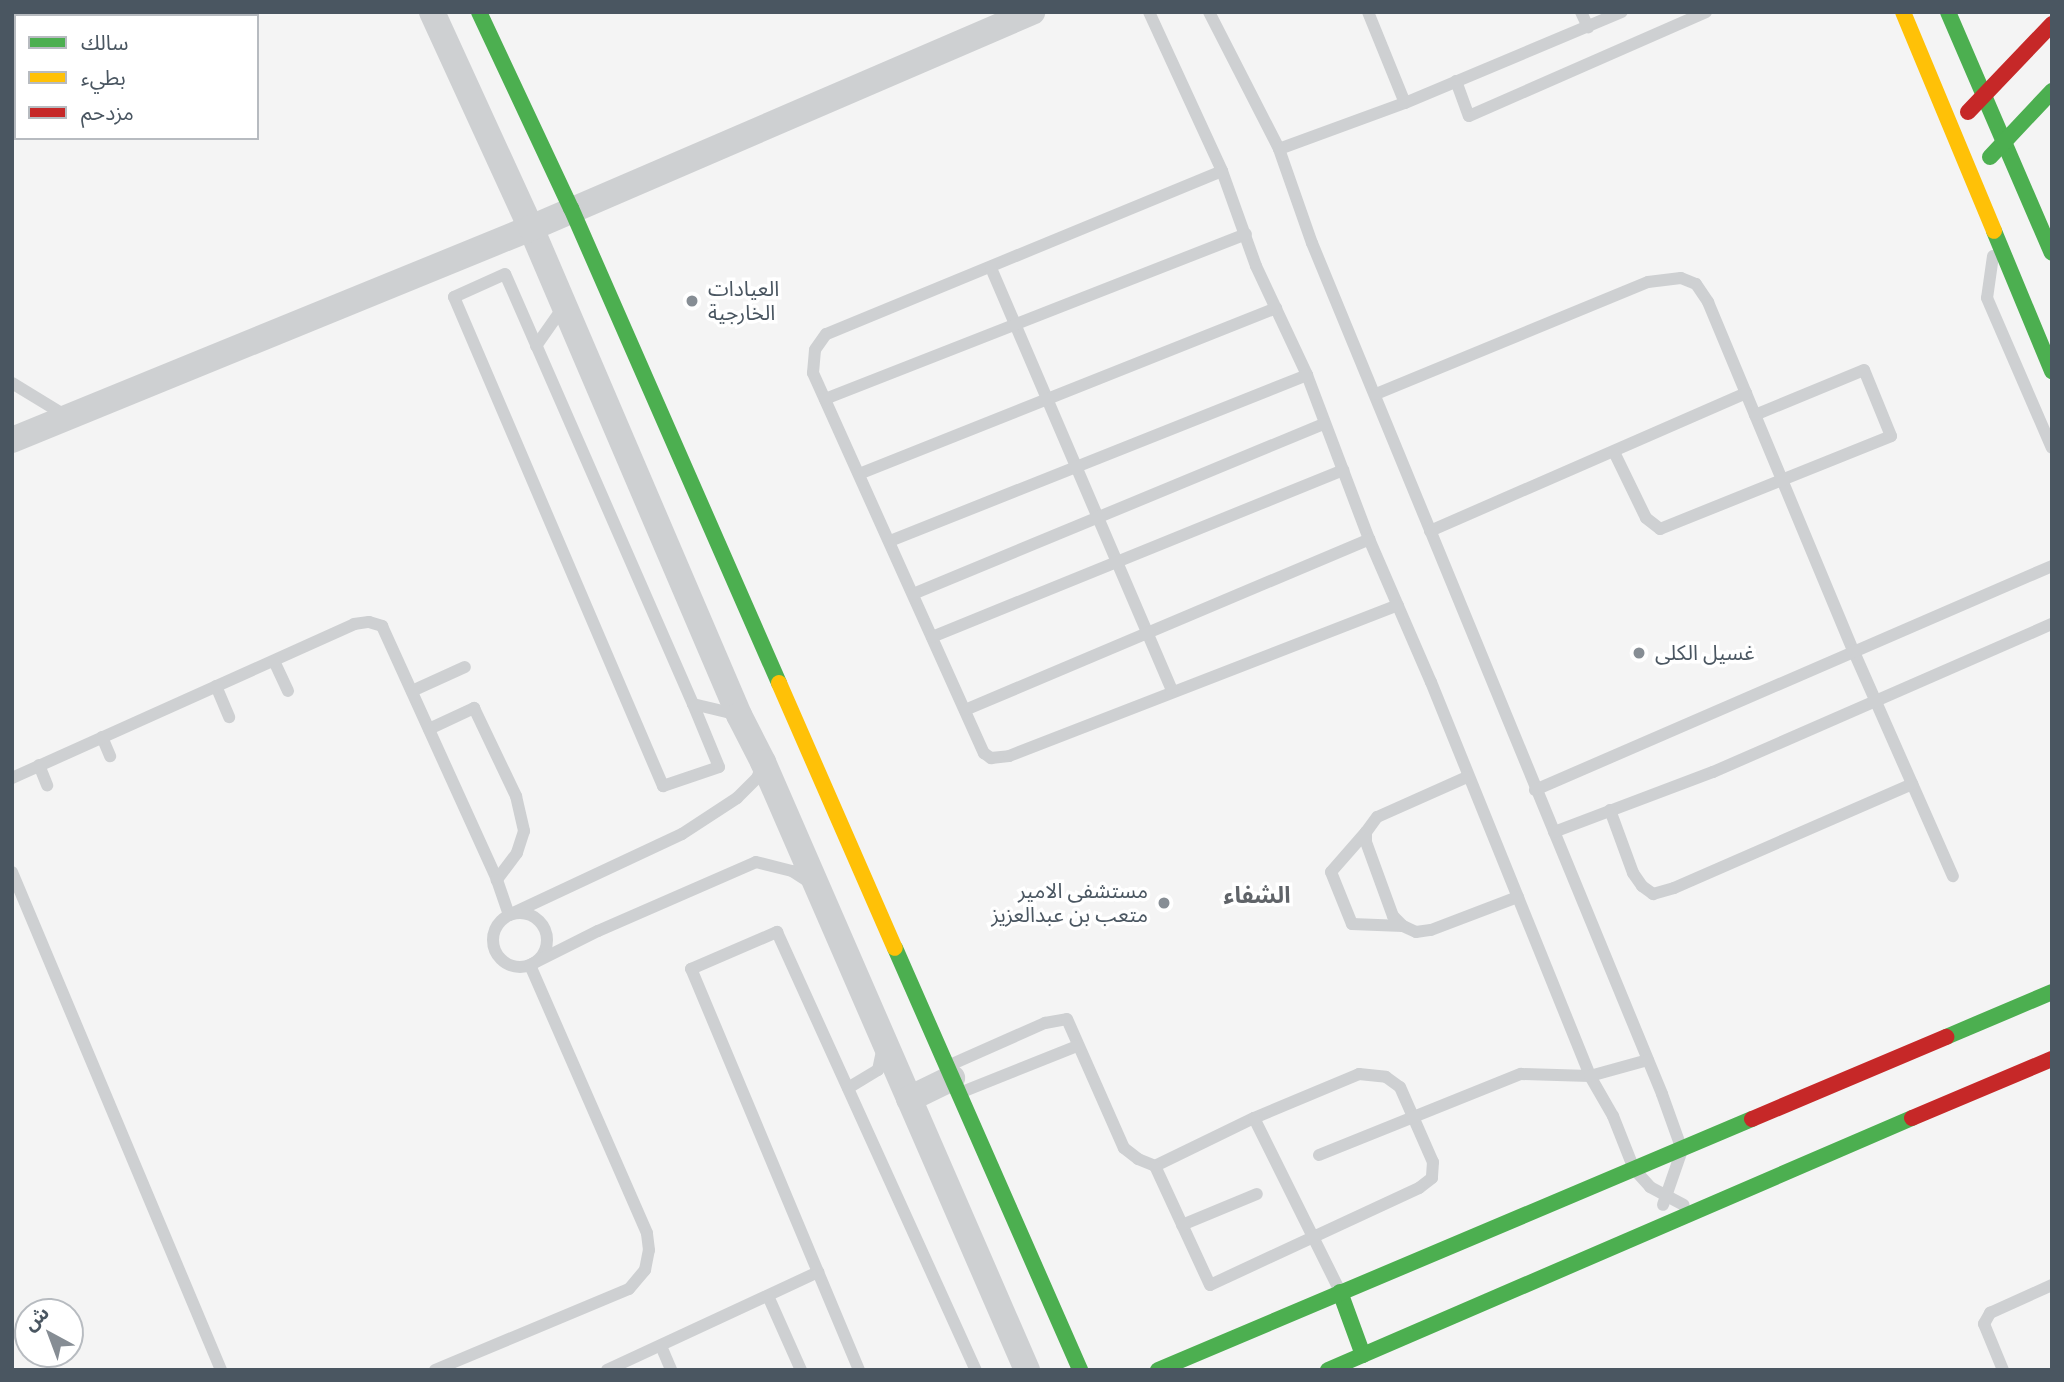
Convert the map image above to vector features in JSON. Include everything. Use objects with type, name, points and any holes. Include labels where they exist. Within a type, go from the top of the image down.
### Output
[{"type":"street","points":[[432,12],[531,228],[739,715],[763,762],[1027,1370]]},
{"type":"street","points":[[479,12],[571,208],[1080,1370]]},
{"type":"street","points":[[12,440],[531,228],[571,208],[1032,12]]},
{"type":"street","points":[[1903,12],[2052,371]]},
{"type":"street","points":[[1948,12],[2052,253]]},
{"type":"street","points":[[1951,130],[2052,24]]},
{"type":"street","points":[[1970,178],[2052,91]]},
{"type":"street","points":[[1158,1370],[2052,992]]},
{"type":"street","points":[[1328,1370],[1694,1210],[2052,1059]]},
{"type":"street","points":[[909,1099],[953,1079]]},
{"type":"street","points":[[1340,1292],[1363,1355]]},
{"type":"lane","points":[[1149,12],[1222,171],[1276,308],[1307,375],[1369,539],[1590,1076],[1612,1116],[1634,1169],[1666,1198],[1694,1210]]},
{"type":"lane","points":[[1209,12],[1279,149],[1312,243],[1648,1060],[1682,1150],[1666,1198],[1651,1229]]},
{"type":"lane","points":[[1368,12],[1405,103]]},
{"type":"lane","points":[[1581,12],[1588,27]]},
{"type":"lane","points":[[1279,149],[1405,103],[1622,12]]},
{"type":"lane","points":[[1456,81],[1469,116],[1706,12]]},
{"type":"lane","points":[[1222,171],[826,334],[815,350],[813,373],[984,753],[991,758],[999,758],[1398,605]]},
{"type":"lane","points":[[825,399],[1246,234]]},
{"type":"lane","points":[[1995,239],[1987,298],[2052,448]]},
{"type":"lane","points":[[991,268],[1171,691]]},
{"type":"lane","points":[[505,274],[693,704],[719,767],[663,786],[454,297],[505,274]]},
{"type":"lane","points":[[1376,394],[1648,282],[1681,278],[1696,284],[1708,302],[1854,652],[1953,876]]},
{"type":"lane","points":[[536,346],[564,305]]},
{"type":"lane","points":[[859,474],[1276,308]]},
{"type":"lane","points":[[1614,452],[1646,518],[1660,529],[1891,436],[1864,370],[1755,415]]},
{"type":"lane","points":[[890,541],[1307,375]]},
{"type":"lane","points":[[12,383],[68,417]]},
{"type":"lane","points":[[1430,531],[1746,393]]},
{"type":"lane","points":[[913,594],[1324,424]]},
{"type":"lane","points":[[932,637],[1343,470]]},
{"type":"lane","points":[[965,709],[1369,539]]},
{"type":"lane","points":[[1535,790],[2052,566]]},
{"type":"lane","points":[[12,778],[354,624],[369,622],[382,626],[497,880],[509,915]]},
{"type":"lane","points":[[1554,832],[1713,772],[2052,624]]},
{"type":"lane","points":[[274,661],[288,691]]},
{"type":"lane","points":[[412,691],[465,667]]},
{"type":"lane","points":[[216,686],[229,717]]},
{"type":"lane","points":[[693,704],[739,715]]},
{"type":"lane","points":[[429,729],[474,708],[516,796],[524,831],[517,853],[497,880]]},
{"type":"lane","points":[[102,737],[110,756]]},
{"type":"lane","points":[[763,762],[757,778],[737,798],[682,834],[509,915],[495,930],[494,949],[505,963],[521,967],[530,965],[757,862],[792,871],[818,888]]},
{"type":"lane","points":[[39,765],[47,785]]},
{"type":"lane","points":[[1403,926],[1352,924],[1331,872],[1377,817],[1467,777]]},
{"type":"lane","points":[[1610,810],[1633,873],[1642,886],[1653,894],[1674,888],[1912,784]]},
{"type":"lane","points":[[1366,832],[1366,842],[1393,916],[1403,926],[1416,932],[1431,930],[1518,897]]},
{"type":"lane","points":[[12,872],[221,1370]]},
{"type":"lane","points":[[509,915],[519,913],[535,918],[546,932],[546,948],[540,959],[530,965]]},
{"type":"lane","points":[[859,1370],[691,969],[777,932],[976,1370]]},
{"type":"lane","points":[[435,1370],[606,1296],[629,1289],[645,1270],[649,1250],[647,1233],[530,965]]},
{"type":"lane","points":[[953,1079],[1059,1018],[1067,1019],[1124,1148],[1138,1159],[1156,1166],[1210,1285],[1419,1188],[1432,1178],[1433,1162],[1401,1087],[1386,1077],[1359,1074],[1254,1118],[1156,1166]]},
{"type":"lane","points":[[848,1088],[878,1070],[884,1040]]},
{"type":"lane","points":[[953,1079],[1077,1046]]},
{"type":"lane","points":[[1319,1154],[1521,1074],[1590,1076],[1648,1060]]},
{"type":"lane","points":[[1254,1118],[1340,1292]]},
{"type":"lane","points":[[1182,1225],[1257,1194]]},
{"type":"lane","points":[[607,1370],[818,1272]]},
{"type":"lane","points":[[2003,1370],[1984,1324],[1990,1313],[2052,1285]]},
{"type":"lane","points":[[768,1296],[801,1370]]},
{"type":"lane","points":[[661,1346],[671,1370]]},
{"type":"traffic: fast","points":[[479,12],[571,208],[779,683]]},
{"type":"traffic: fast","points":[[1948,12],[2052,253]]},
{"type":"traffic: fast","points":[[1990,157],[2052,91]]},
{"type":"traffic: fast","points":[[1994,231],[2052,371]]},
{"type":"traffic: fast","points":[[895,948],[1080,1370]]},
{"type":"traffic: fast","points":[[1946,1037],[2052,992]]},
{"type":"traffic: fast","points":[[1328,1370],[1912,1118]]},
{"type":"traffic: fast","points":[[1158,1370],[1752,1119]]},
{"type":"traffic: fast","points":[[1340,1292],[1363,1355]]},
{"type":"traffic: slow","points":[[1903,12],[1994,231]]},
{"type":"traffic: slow","points":[[779,683],[895,948]]},
{"type":"traffic: jam","points":[[1968,112],[2052,24]]},
{"type":"traffic: jam","points":[[1752,1119],[1946,1037]]},
{"type":"traffic: jam","points":[[1912,1118],[2052,1059]]},
{"type":"place","name":"العيادات الخارجية","points":[[692,301]]},
{"type":"place","name":"غسيل الكلى","points":[[1639,653]]},
{"type":"place","name":"مستشفى الامير متعب بن عبدالعزيز","points":[[1164,903]]},
{"type":"district","name":"الشفاء","points":[[1257,895]]}]
